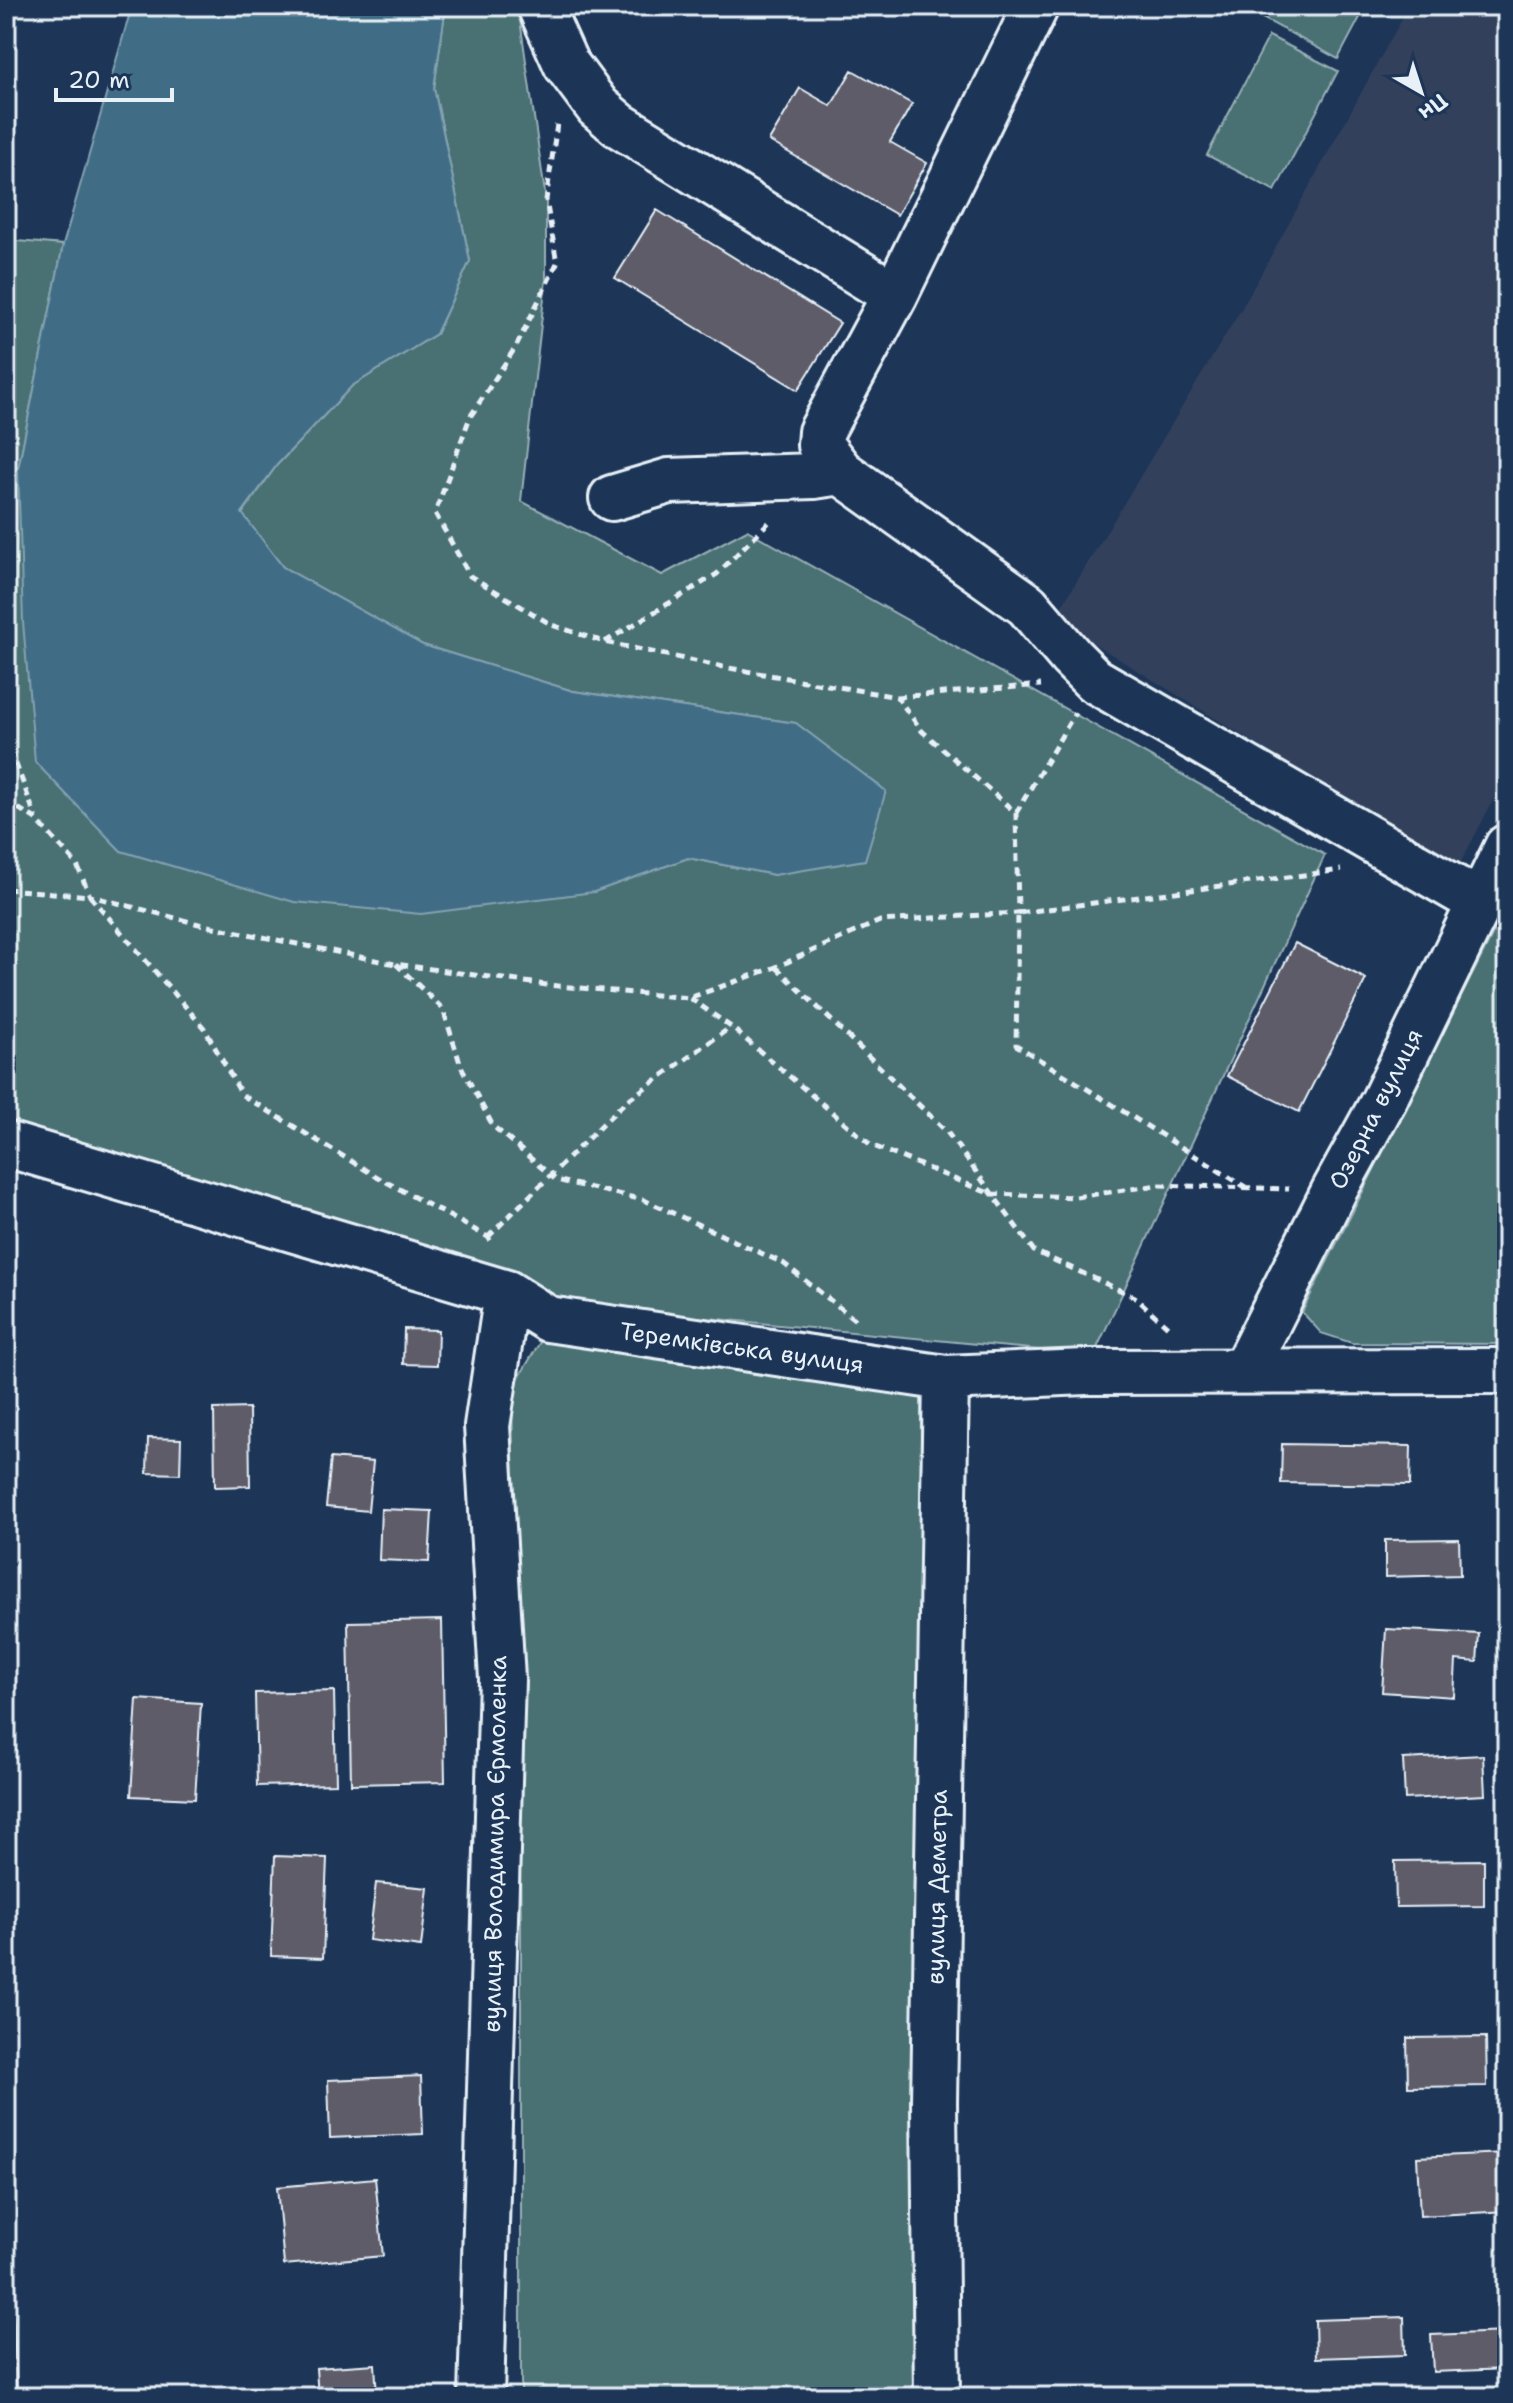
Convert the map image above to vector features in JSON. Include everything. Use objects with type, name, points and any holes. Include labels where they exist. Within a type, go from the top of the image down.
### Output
[{"type":"street","points":[[540,6],[566,64],[598,107],[619,125],[895,295]]},
{"type":"street","points":[[1036,6],[895,295],[821,432],[820,445],[841,472],[1027,605],[1094,680],[1479,902]]},
{"type":"street","points":[[612,498],[669,481],[814,476],[841,472]]},
{"type":"street","name":"Озерна вулиця","points":[[1230,1371],[1384,1100],[1507,847]]},
{"type":"street","name":"Теремківська вулиця","points":[[6,1144],[507,1293],[548,1319],[946,1378],[1086,1372],[1507,1371]]},
{"type":"street","name":"вулиця Володимира Єрмоленка","points":[[481,2397],[502,1679],[487,1426],[507,1293]]},
{"type":"street","name":"вулиця Деметра","points":[[937,2397],[934,2102],[946,1378]]},
{"type":"path","points":[[566,64],[546,200],[557,263],[517,345],[470,417],[435,513],[470,576],[552,625],[604,642],[723,667],[897,697],[1094,680]]},
{"type":"path","points":[[604,642],[717,574],[771,520]]},
{"type":"path","points":[[1094,680],[1016,813],[1016,1045],[1247,1188]]},
{"type":"path","points":[[897,697],[922,731],[1016,813]]},
{"type":"path","points":[[6,737],[36,819]]},
{"type":"path","points":[[6,801],[36,819],[77,865],[90,896],[204,1028],[242,1095],[379,1178],[488,1237],[496,1249]]},
{"type":"path","points":[[6,889],[90,896],[199,924],[395,964],[547,985],[689,998],[776,967],[880,921],[1018,913],[1346,870]]},
{"type":"path","points":[[395,964],[443,1009],[461,1066],[493,1126],[556,1180],[644,1200],[783,1263],[865,1328]]},
{"type":"path","points":[[776,967],[947,1132],[1034,1251],[1135,1297],[1230,1371]]},
{"type":"path","points":[[689,998],[731,1027],[871,1145],[991,1194],[1076,1197],[1158,1185],[1334,1191]]},
{"type":"path","points":[[488,1237],[625,1102],[731,1027]]},
{"type":"shaded area","points":[[130,6],[446,6],[434,88],[470,261],[436,334],[352,386],[277,465],[242,513],[283,567],[423,645],[573,691],[796,723],[886,791],[865,860],[774,875],[688,858],[594,892],[421,914],[294,902],[121,851],[35,762],[23,622],[18,469],[63,245]]},
{"type":"shaded area","points":[[1409,6],[1507,6],[1507,774],[1458,868],[1054,619],[1246,301]]},
{"type":"green space","points":[[446,6],[518,6],[546,200],[546,280],[521,501],[662,575],[747,530],[1325,855],[1097,1348],[1083,1354],[560,1304],[6,1120],[6,240],[63,245],[18,469],[594,892],[688,858],[774,875],[796,723],[573,691],[423,645],[283,567],[242,514],[277,465],[352,386],[436,334],[470,261],[434,88]]},
{"type":"green space","points":[[1262,6],[1366,6],[1338,59],[1257,15]]},
{"type":"green space","points":[[1269,36],[1338,71],[1275,191],[1207,155]]},
{"type":"green space","points":[[1507,906],[1507,1344],[1352,1343],[1321,1333],[1302,1312]]},
{"type":"green space","points":[[546,1332],[921,1390],[918,2397],[521,2397],[521,1925],[512,1389]]},
{"type":"building","points":[[852,70],[912,104],[890,142],[927,163],[897,215],[769,141],[800,88],[831,106]]},
{"type":"building","points":[[657,210],[840,323],[798,390],[615,278]]},
{"type":"building","points":[[1295,943],[1366,979],[1299,1112],[1227,1076]]},
{"type":"building","points":[[404,1329],[438,1330],[437,1365],[403,1364]]},
{"type":"building","points":[[249,1408],[250,1486],[215,1487],[214,1409]]},
{"type":"building","points":[[148,1438],[181,1439],[180,1474],[147,1473]]},
{"type":"building","points":[[1282,1444],[1411,1446],[1410,1485],[1281,1483]]},
{"type":"building","points":[[331,1458],[373,1462],[368,1511],[326,1507]]},
{"type":"building","points":[[381,1509],[432,1511],[429,1562],[379,1560]]},
{"type":"building","points":[[1459,1539],[1460,1575],[1385,1577],[1385,1540]]},
{"type":"building","points":[[442,1620],[445,1782],[351,1784],[348,1622]]},
{"type":"building","points":[[1386,1629],[1479,1634],[1477,1662],[1456,1660],[1454,1697],[1382,1692]]},
{"type":"building","points":[[334,1691],[336,1784],[257,1786],[255,1693]]},
{"type":"building","points":[[137,1699],[201,1703],[195,1799],[131,1796]]},
{"type":"building","points":[[1483,1755],[1485,1795],[1405,1799],[1403,1759]]},
{"type":"building","points":[[275,1856],[327,1858],[323,1958],[271,1956]]},
{"type":"building","points":[[1484,1860],[1484,1906],[1396,1907],[1395,1861]]},
{"type":"building","points":[[376,1883],[428,1888],[421,1947],[369,1940]]},
{"type":"building","points":[[1486,2037],[1487,2086],[1408,2087],[1407,2038]]},
{"type":"building","points":[[421,2076],[423,2134],[330,2138],[328,2080]]},
{"type":"building","points":[[1506,2153],[1507,2211],[1420,2216],[1417,2157]]},
{"type":"building","points":[[375,2178],[383,2256],[284,2265],[277,2187]]},
{"type":"building","points":[[6,2302],[13,2302],[17,2397],[6,2397]]},
{"type":"building","points":[[1404,2317],[1405,2355],[1316,2358],[1315,2320]]},
{"type":"building","points":[[1507,2332],[1507,2369],[1433,2372],[1431,2335]]},
{"type":"building","points":[[375,2364],[377,2397],[318,2397],[316,2368]]}]
